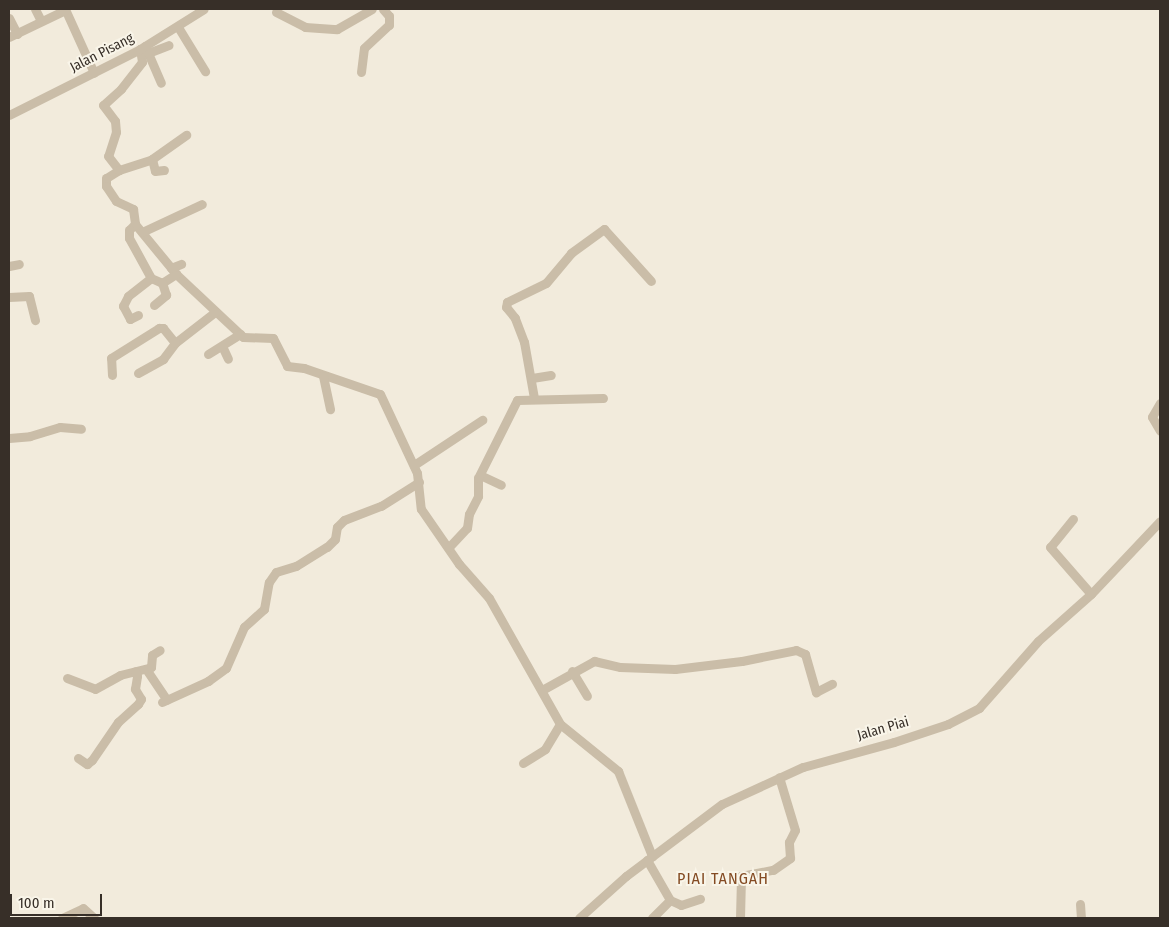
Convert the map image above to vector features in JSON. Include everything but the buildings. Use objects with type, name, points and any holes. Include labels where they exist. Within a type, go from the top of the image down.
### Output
[{"type":"street","points":[[35,9],[41,21]]},
{"type":"street","points":[[9,18],[13,36],[65,9],[94,73]]},
{"type":"street","name":"Jalan Pisang","points":[[9,115],[144,50],[204,9]]},
{"type":"street","points":[[276,12],[306,27],[337,29],[372,9]]},
{"type":"street","points":[[361,72],[364,48],[390,25],[389,16],[383,9]]},
{"type":"street","points":[[178,27],[205,71]]},
{"type":"street","points":[[144,50],[169,45]]},
{"type":"street","points":[[144,50],[161,83]]},
{"type":"street","points":[[119,170],[108,156],[116,132],[115,121],[103,105],[142,62],[144,50]]},
{"type":"street","points":[[186,135],[152,159],[119,170],[104,183],[116,201],[133,209],[135,224],[173,271],[240,334],[248,338],[273,338],[287,366],[304,368],[380,394],[414,464],[419,482],[421,509],[489,598],[560,724],[597,752],[618,771],[649,858],[670,900],[681,905],[700,899]]},
{"type":"street","points":[[152,159],[155,171],[164,170]]},
{"type":"street","points":[[142,232],[202,204]]},
{"type":"street","points":[[135,224],[129,230],[129,238],[150,278],[162,283],[166,295],[154,305]]},
{"type":"street","points":[[534,398],[532,378],[521,330],[506,307],[512,298],[546,283],[571,253],[604,228],[651,281]]},
{"type":"street","points":[[9,266],[19,264]]},
{"type":"street","points":[[162,283],[181,264]]},
{"type":"street","points":[[138,315],[130,319],[123,306],[128,296],[150,278]]},
{"type":"street","points":[[9,297],[29,296],[35,320]]},
{"type":"street","points":[[138,373],[167,355],[175,343],[215,312]]},
{"type":"street","points":[[112,375],[111,358],[159,328],[163,328],[175,343]]},
{"type":"street","points":[[208,354],[240,334]]},
{"type":"street","points":[[222,346],[228,359]]},
{"type":"street","points":[[532,378],[551,375]]},
{"type":"street","points":[[323,376],[330,408]]},
{"type":"street","points":[[449,547],[467,528],[469,514],[478,496],[480,475],[514,403],[520,398],[603,398]]},
{"type":"street","points":[[1160,403],[1152,417],[1160,430]]},
{"type":"street","points":[[414,464],[482,420]]},
{"type":"street","points":[[9,438],[30,436],[60,427],[80,429]]},
{"type":"street","points":[[480,475],[501,485]]},
{"type":"street","points":[[146,669],[164,701],[215,678],[226,668],[244,627],[264,609],[269,582],[276,572],[296,566],[327,547],[334,539],[337,527],[344,520],[381,506],[419,482]]},
{"type":"street","points":[[1073,519],[1050,547],[1091,594]]},
{"type":"street","name":"Jalan Piai","points":[[579,918],[649,858],[722,804],[817,762],[894,742],[968,715],[986,701],[1059,620],[1091,594],[1160,521]]},
{"type":"street","points":[[66,678],[95,689],[135,671],[151,667],[152,656],[160,650]]},
{"type":"street","points":[[542,690],[594,660],[616,666],[686,668],[796,650],[805,654],[816,692],[832,684]]},
{"type":"street","points":[[78,758],[87,764],[92,760],[118,722],[138,704],[141,698],[134,689],[137,676],[135,671]]},
{"type":"street","points":[[572,671],[587,696]]},
{"type":"street","points":[[523,763],[542,753],[560,724]]},
{"type":"street","points":[[740,918],[741,876],[773,870],[790,858],[789,842],[795,830],[780,777]]},
{"type":"street","points":[[652,918],[670,900]]},
{"type":"street","points":[[1080,904],[1081,918]]},
{"type":"street","points":[[62,918],[83,908],[94,918]]},
{"type":"district","name":"PIAI TANGAH","points":[[723,879]]}]
